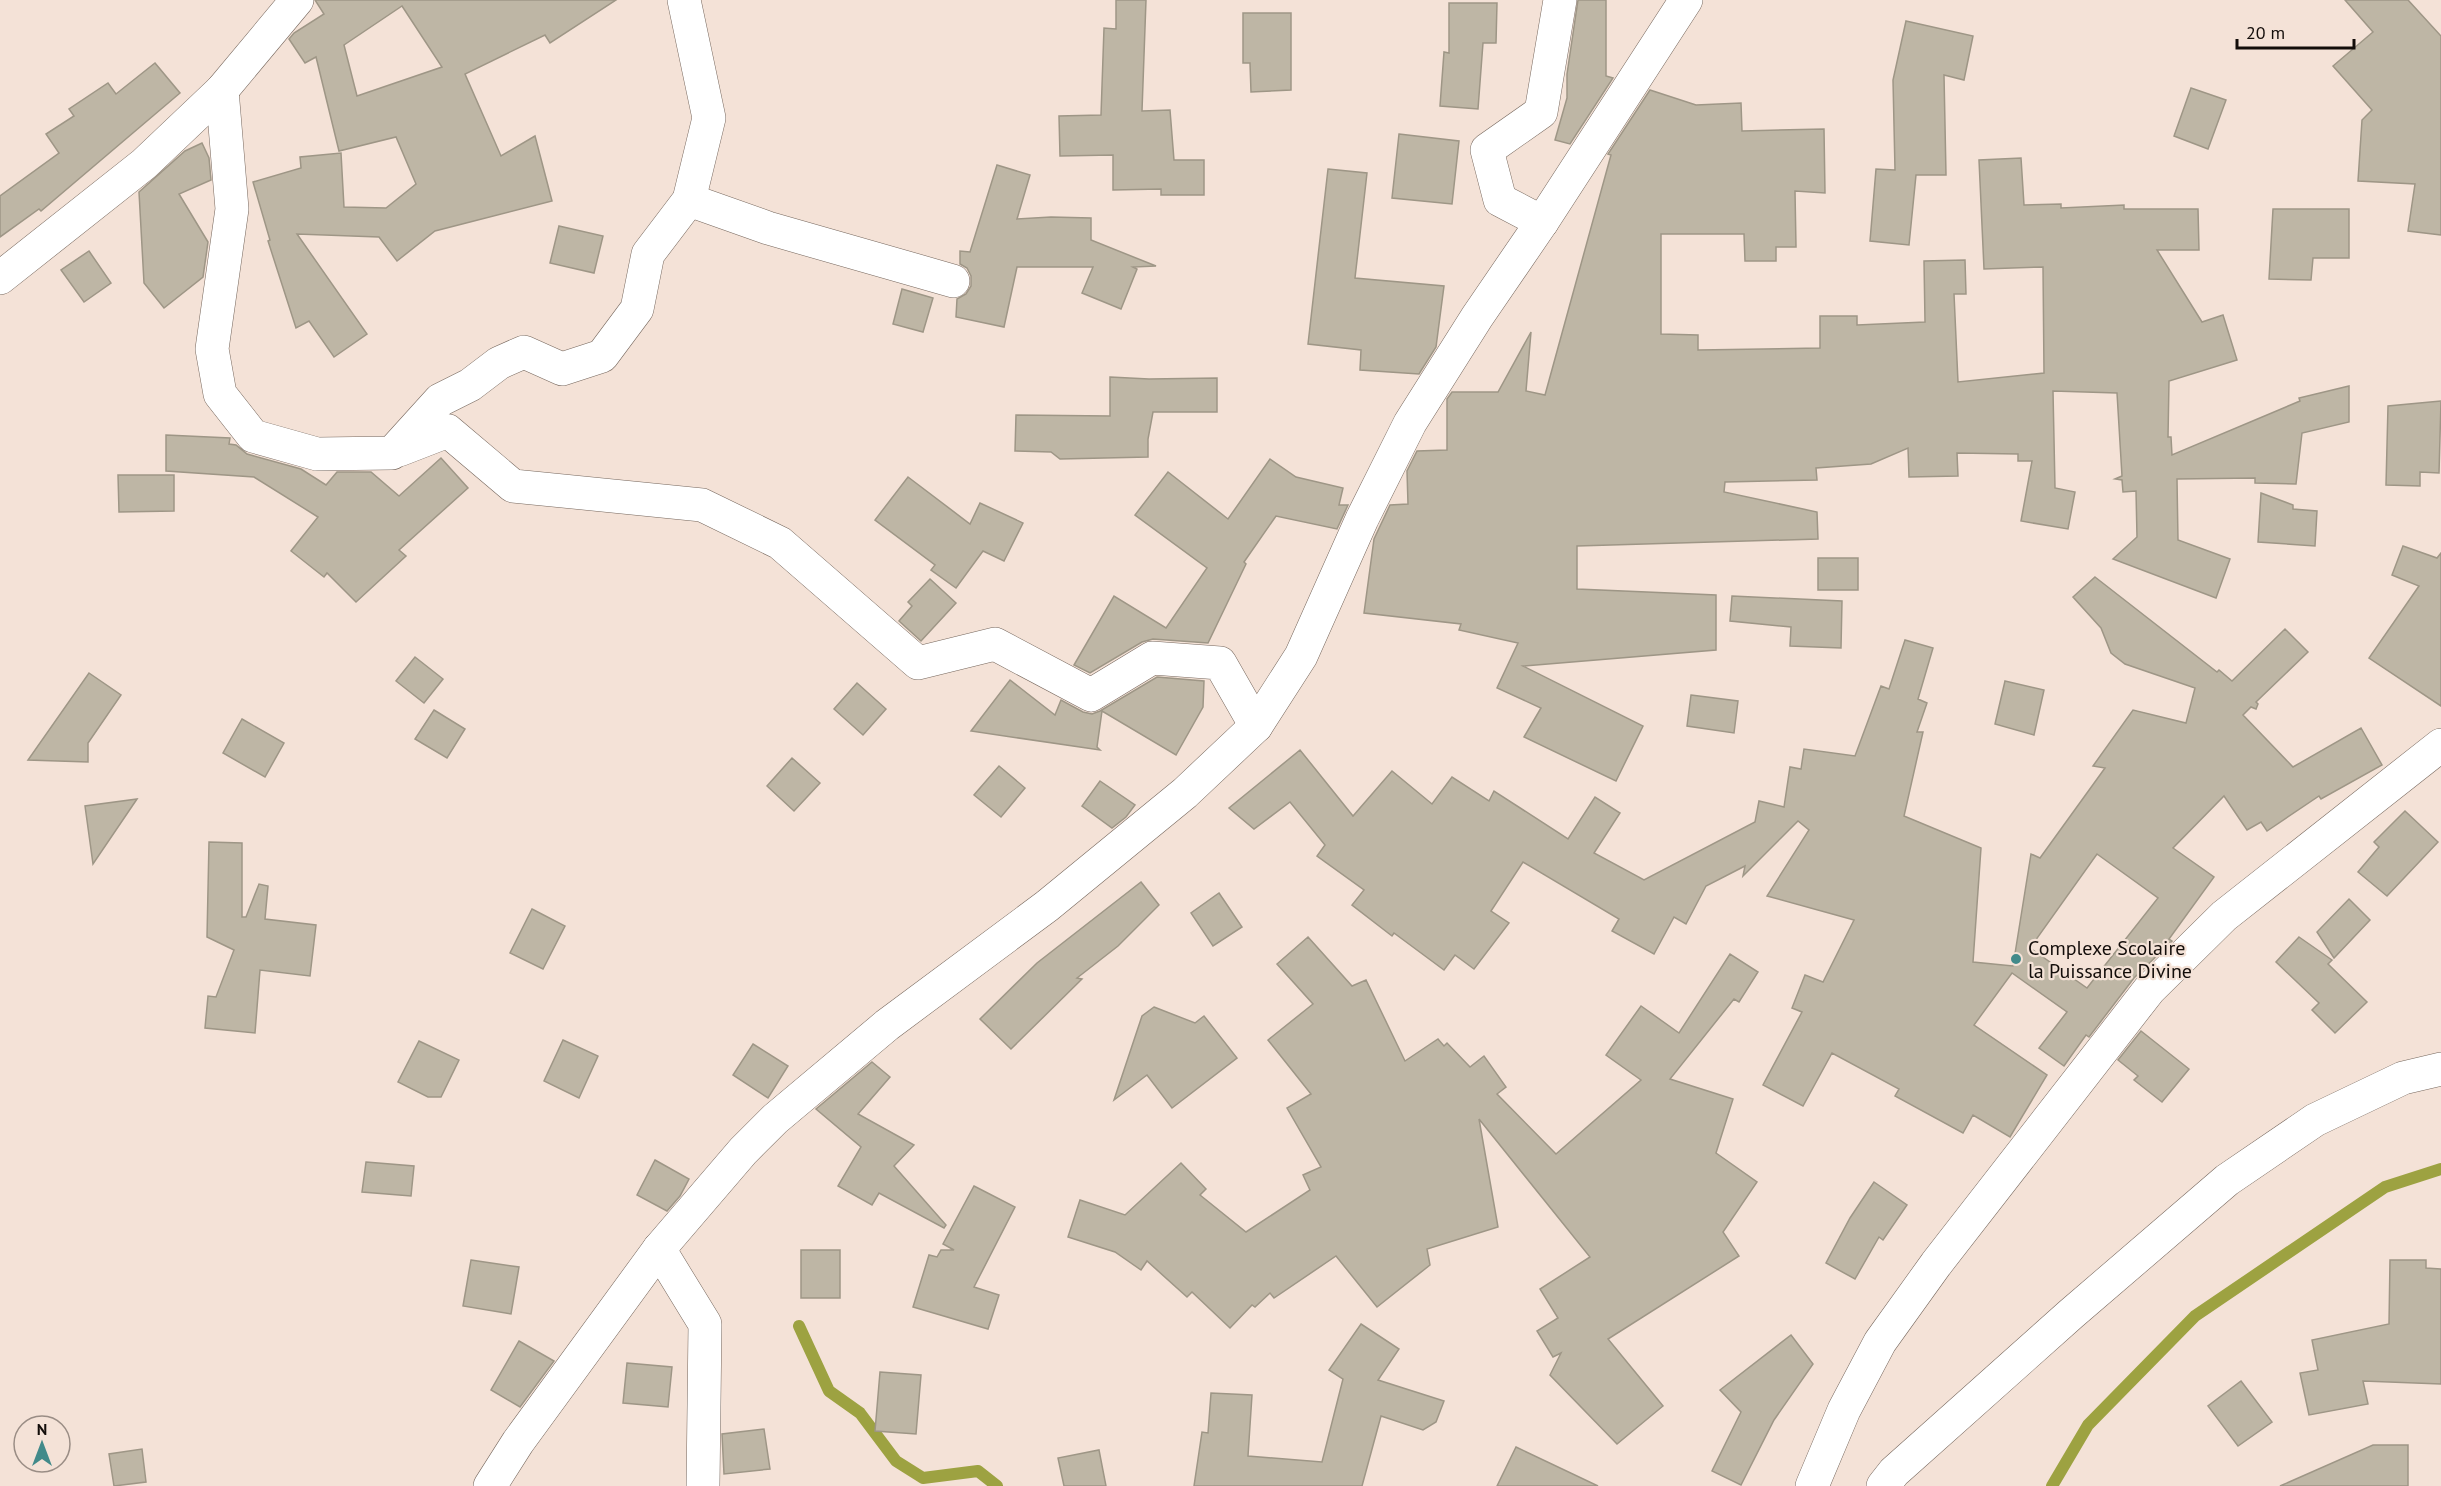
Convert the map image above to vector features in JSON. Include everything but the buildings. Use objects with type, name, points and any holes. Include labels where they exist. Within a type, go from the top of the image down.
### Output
[{"type":"street","points":[[0,279],[144,164],[222,90],[297,0]]},
{"type":"street","points":[[392,453],[440,400],[470,385],[499,363],[524,352],[562,369],[602,356],[637,309],[648,254],[689,200],[709,118],[684,0]]},
{"type":"street","points":[[1542,222],[1500,200],[1487,150],[1542,112],[1560,0]]},
{"type":"street","points":[[490,1486],[518,1442],[659,1249],[743,1151],[776,1119],[887,1025],[1047,906],[1185,793],[1256,726],[1302,656],[1362,519],[1410,423],[1477,317],[1542,222],[1686,0]]},
{"type":"street","points":[[222,90],[232,208],[212,349],[220,394],[253,436],[317,454],[392,453],[448,431],[513,486],[702,505],[780,543],[918,663],[995,644],[1091,695],[1152,658],[1220,663],[1256,726]]},
{"type":"street","points":[[689,200],[768,228],[953,281]]},
{"type":"street","points":[[1812,1486],[1844,1410],[1880,1342],[1936,1264],[2149,990],[2224,916],[2441,745]]},
{"type":"street","points":[[1883,1486],[1894,1472],[2071,1314],[2227,1180],[2315,1120],[2403,1078],[2441,1069]]},
{"type":"street","points":[[659,1249],[705,1324],[703,1486]]},
{"type":"waterway","points":[[2052,1486],[2088,1425],[2195,1316],[2385,1187],[2441,1169]]},
{"type":"waterway","points":[[799,1326],[829,1391],[860,1413],[896,1461],[923,1478],[978,1471],[997,1486]]},
{"type":"place","name":"Complexe Scolaire la Puissance Divine","points":[[2016,959]]}]
